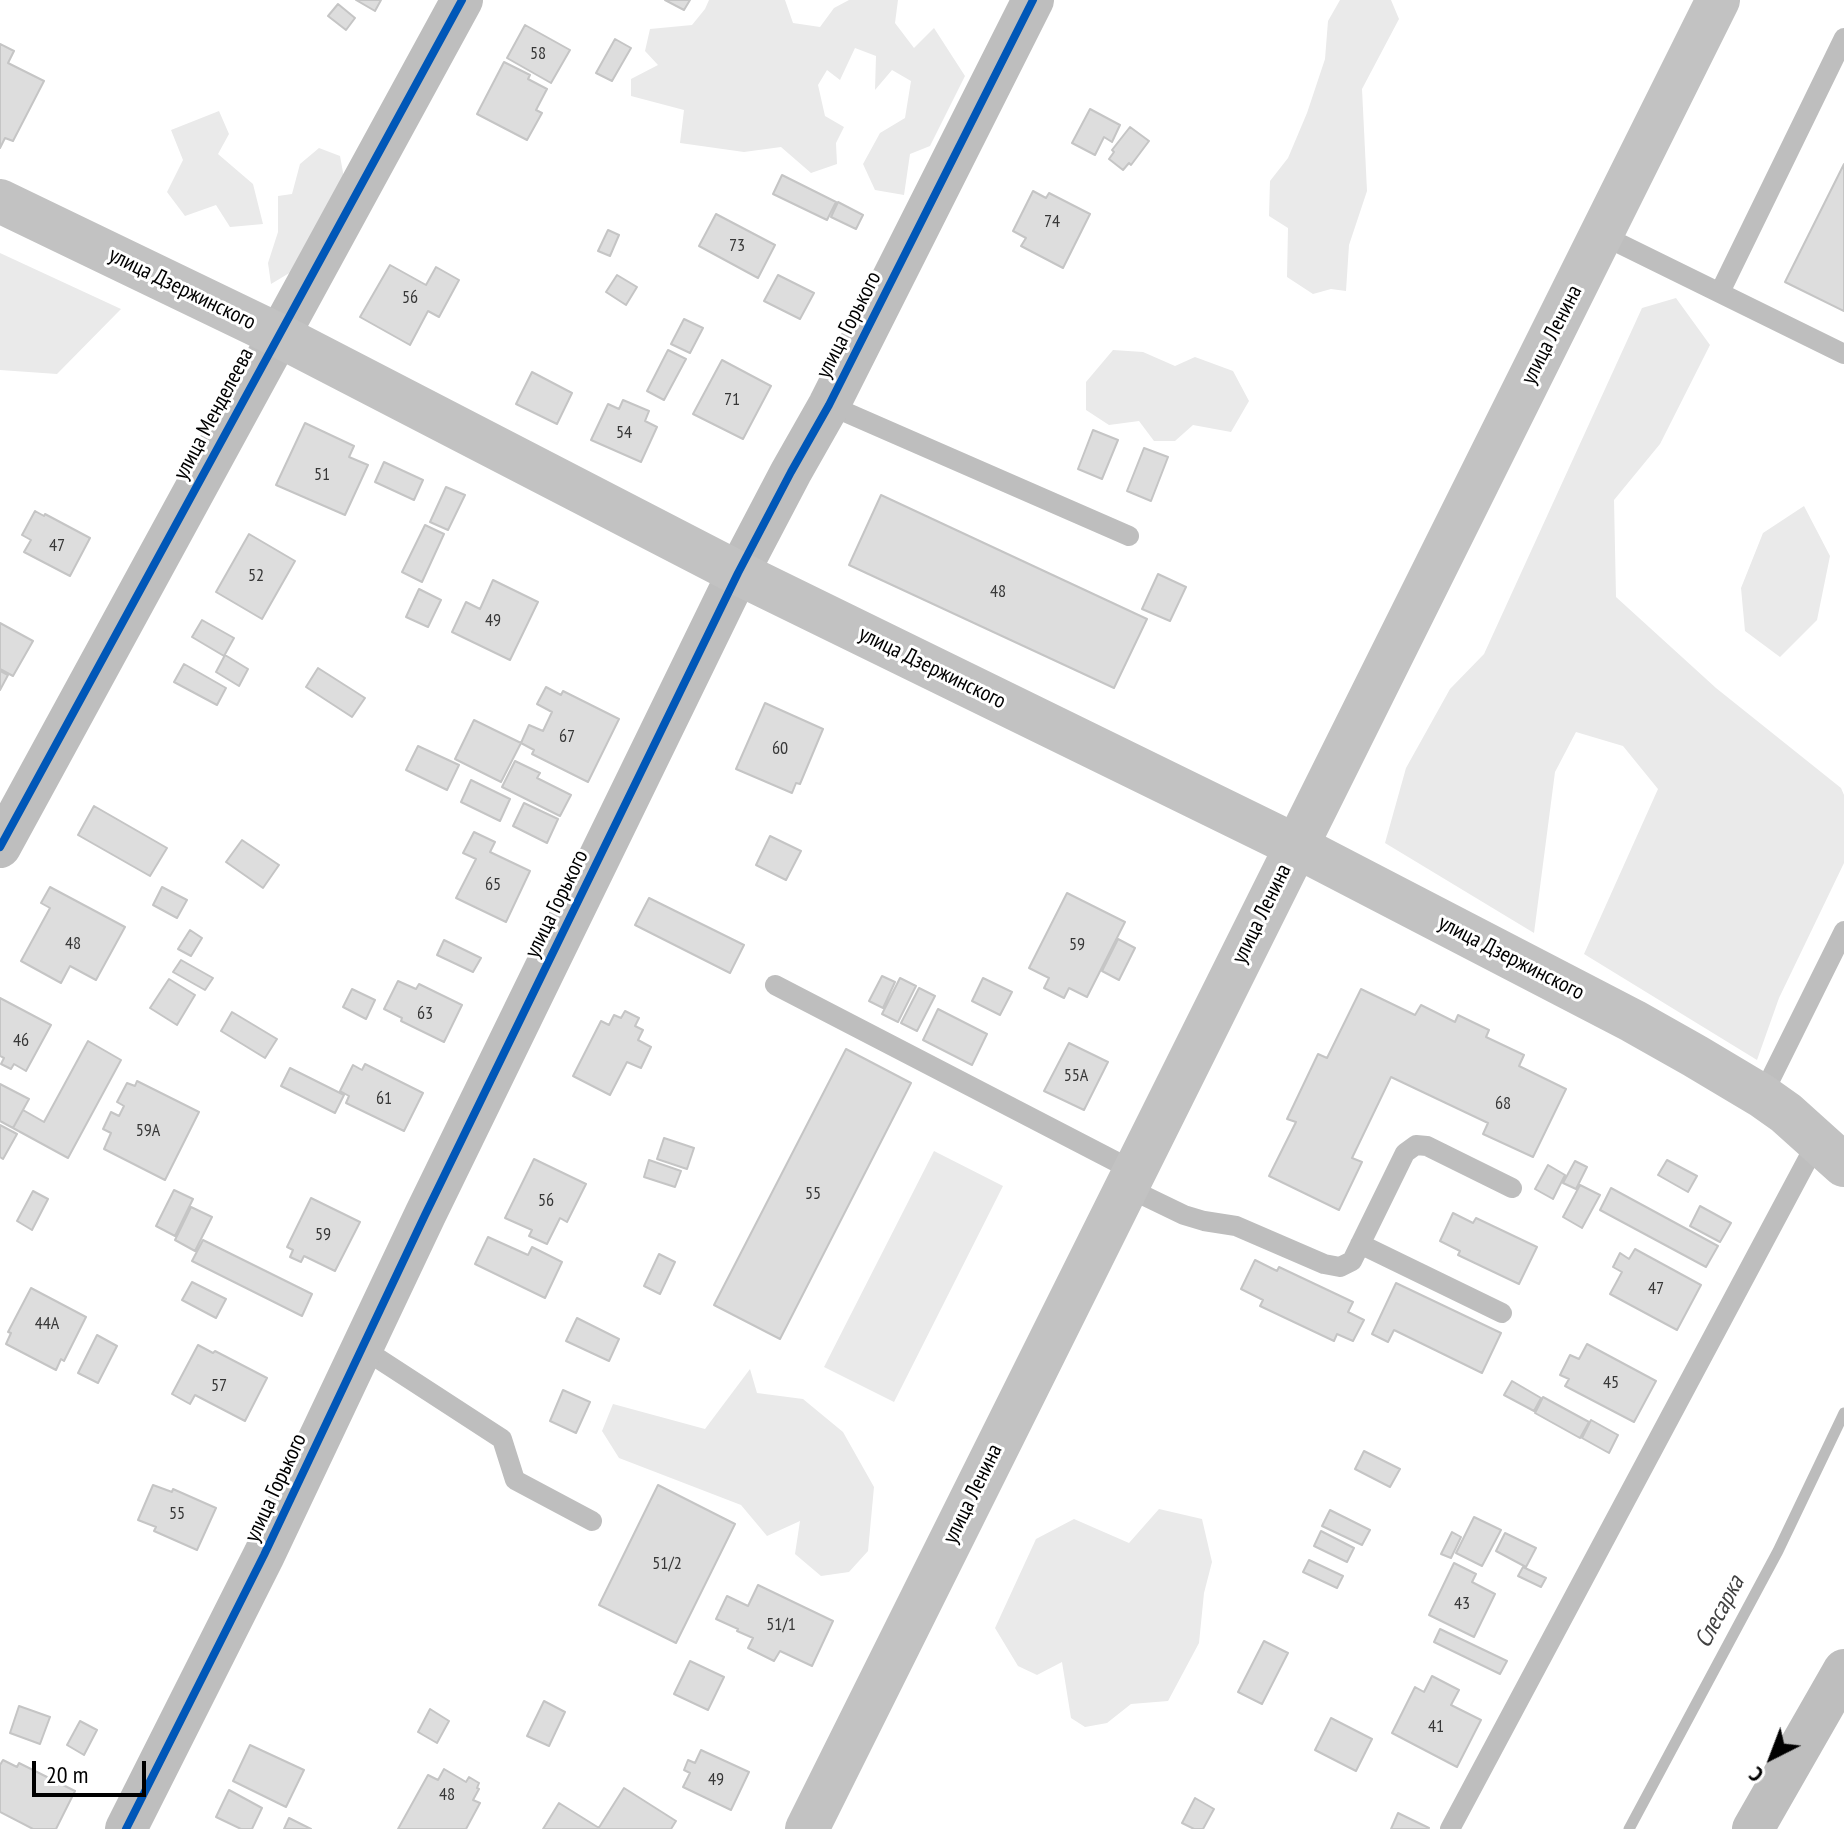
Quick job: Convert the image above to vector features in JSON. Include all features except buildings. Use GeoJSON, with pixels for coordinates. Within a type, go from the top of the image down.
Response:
{"type":"FeatureCollection","features":[{"type":"Feature","properties":{"kind":"main road","name":"улица Ленина"},"geometry":{"type":"LineString","coordinates":[[807,1829],[1718,0]]}},
{"type":"Feature","properties":{"kind":"main road","name":"улица Дзержинского"},"geometry":{"type":"LineString","coordinates":[[0,201],[278,335],[738,573],[1296,846],[1633,1021],[1762,1096],[1831,1153]]}},
{"type":"Feature","properties":{"kind":"street","name":"улица Менделеева"},"geometry":{"type":"LineString","coordinates":[[0,847],[462,0]]}},
{"type":"Feature","properties":{"kind":"street","name":"улица Горького"},"geometry":{"type":"LineString","coordinates":[[126,1829],[264,1555],[738,573],[829,405],[1033,0]]}},
{"type":"Feature","properties":{"kind":"street"},"geometry":{"type":"LineString","coordinates":[[1753,1829],[1844,1670]]}},
{"type":"Feature","properties":{"kind":"lane"},"geometry":{"type":"LineString","coordinates":[[1720,292],[1844,38]]}},
{"type":"Feature","properties":{"kind":"lane"},"geometry":{"type":"LineString","coordinates":[[1602,235],[1844,354]]}},
{"type":"Feature","properties":{"kind":"lane"},"geometry":{"type":"LineString","coordinates":[[829,405],[1129,536]]}},
{"type":"Feature","properties":{"kind":"lane"},"geometry":{"type":"LineString","coordinates":[[1762,1096],[1844,931]]}},
{"type":"Feature","properties":{"kind":"lane"},"geometry":{"type":"LineString","coordinates":[[775,985],[1130,1179],[1184,1215],[1236,1226],[1324,1264],[1340,1267],[1352,1261],[1405,1153],[1416,1145],[1427,1146],[1512,1188]]}},
{"type":"Feature","properties":{"kind":"lane"},"geometry":{"type":"LineString","coordinates":[[1450,1829],[1831,1153]]}},
{"type":"Feature","properties":{"kind":"lane"},"geometry":{"type":"LineString","coordinates":[[1360,1244],[1502,1313]]}},
{"type":"Feature","properties":{"kind":"lane"},"geometry":{"type":"LineString","coordinates":[[362,1348],[502,1439],[515,1480],[592,1521]]}},
{"type":"Feature","properties":{"kind":"shaded area"},"geometry":{"type":"Polygon","coordinates":[[[709,0],[785,0],[793,23],[820,27],[834,8],[849,0],[898,0],[895,23],[914,48],[934,28],[965,76],[930,146],[910,154],[904,195],[875,190],[863,164],[880,133],[905,118],[911,81],[892,70],[875,90],[876,56],[855,48],[840,80],[827,70],[818,85],[825,116],[844,127],[836,143],[837,164],[811,173],[781,147],[744,152],[680,143],[684,110],[631,96],[631,79],[658,65],[645,51],[650,29],[692,25],[709,0]]]}},
{"type":"Feature","properties":{"kind":"shaded area"},"geometry":{"type":"Polygon","coordinates":[[[1340,0],[1391,0],[1399,19],[1362,89],[1367,191],[1349,245],[1346,291],[1331,289],[1313,294],[1287,277],[1288,228],[1269,216],[1270,181],[1288,158],[1307,113],[1325,59],[1328,21],[1340,0]]]}},
{"type":"Feature","properties":{"kind":"shaded area"},"geometry":{"type":"Polygon","coordinates":[[[219,111],[229,134],[218,154],[253,184],[263,224],[230,227],[216,205],[185,216],[167,192],[183,160],[171,130],[219,111]]]}},
{"type":"Feature","properties":{"kind":"shaded area"},"geometry":{"type":"Polygon","coordinates":[[[319,148],[340,156],[344,178],[291,272],[271,284],[268,263],[278,232],[278,196],[292,194],[300,164],[319,148]]]}},
{"type":"Feature","properties":{"kind":"shaded area"},"geometry":{"type":"Polygon","coordinates":[[[0,253],[121,309],[57,374],[0,370],[0,253]]]}},
{"type":"Feature","properties":{"kind":"shaded area"},"geometry":{"type":"Polygon","coordinates":[[[1676,298],[1710,345],[1660,444],[1614,500],[1616,597],[1716,688],[1841,788],[1844,795],[1844,863],[1779,998],[1757,1060],[1584,954],[1658,789],[1623,746],[1576,732],[1555,772],[1534,933],[1385,843],[1406,768],[1450,689],[1484,654],[1642,308],[1676,298]]]}},
{"type":"Feature","properties":{"kind":"shaded area"},"geometry":{"type":"Polygon","coordinates":[[[1113,350],[1143,352],[1175,366],[1195,357],[1233,371],[1249,401],[1231,432],[1193,425],[1175,441],[1154,441],[1139,421],[1109,425],[1086,410],[1086,382],[1113,350]]]}},
{"type":"Feature","properties":{"kind":"shaded area"},"geometry":{"type":"Polygon","coordinates":[[[1804,506],[1830,556],[1817,620],[1780,657],[1745,631],[1741,588],[1763,533],[1804,506]]]}},
{"type":"Feature","properties":{"kind":"shaded area"},"geometry":{"type":"Polygon","coordinates":[[[934,1151],[1003,1186],[894,1402],[824,1367],[934,1151]]]}},
{"type":"Feature","properties":{"kind":"shaded area"},"geometry":{"type":"Polygon","coordinates":[[[750,1369],[757,1393],[803,1399],[843,1432],[874,1487],[868,1551],[849,1572],[821,1576],[795,1554],[800,1521],[767,1536],[741,1505],[619,1458],[602,1431],[613,1404],[705,1429],[750,1369]]]}},
{"type":"Feature","properties":{"kind":"shaded area"},"geometry":{"type":"Polygon","coordinates":[[[1159,1509],[1202,1519],[1212,1562],[1204,1593],[1199,1643],[1168,1701],[1131,1704],[1107,1723],[1085,1727],[1071,1718],[1062,1662],[1037,1675],[1018,1666],[995,1628],[1036,1539],[1074,1519],[1129,1543],[1159,1509]]]}},
{"type":"Feature","properties":{"kind":"waterway","name":"Слесарка"},"geometry":{"type":"LineString","coordinates":[[1629,1829],[1778,1551],[1844,1413]]}},
{"type":"Feature","properties":{"kind":"cycle path"},"geometry":{"type":"LineString","coordinates":[[0,847],[462,0]]}},
{"type":"Feature","properties":{"kind":"cycle path"},"geometry":{"type":"LineString","coordinates":[[126,1829],[264,1555],[425,1215],[738,573],[829,405],[1033,0]]}}]}
